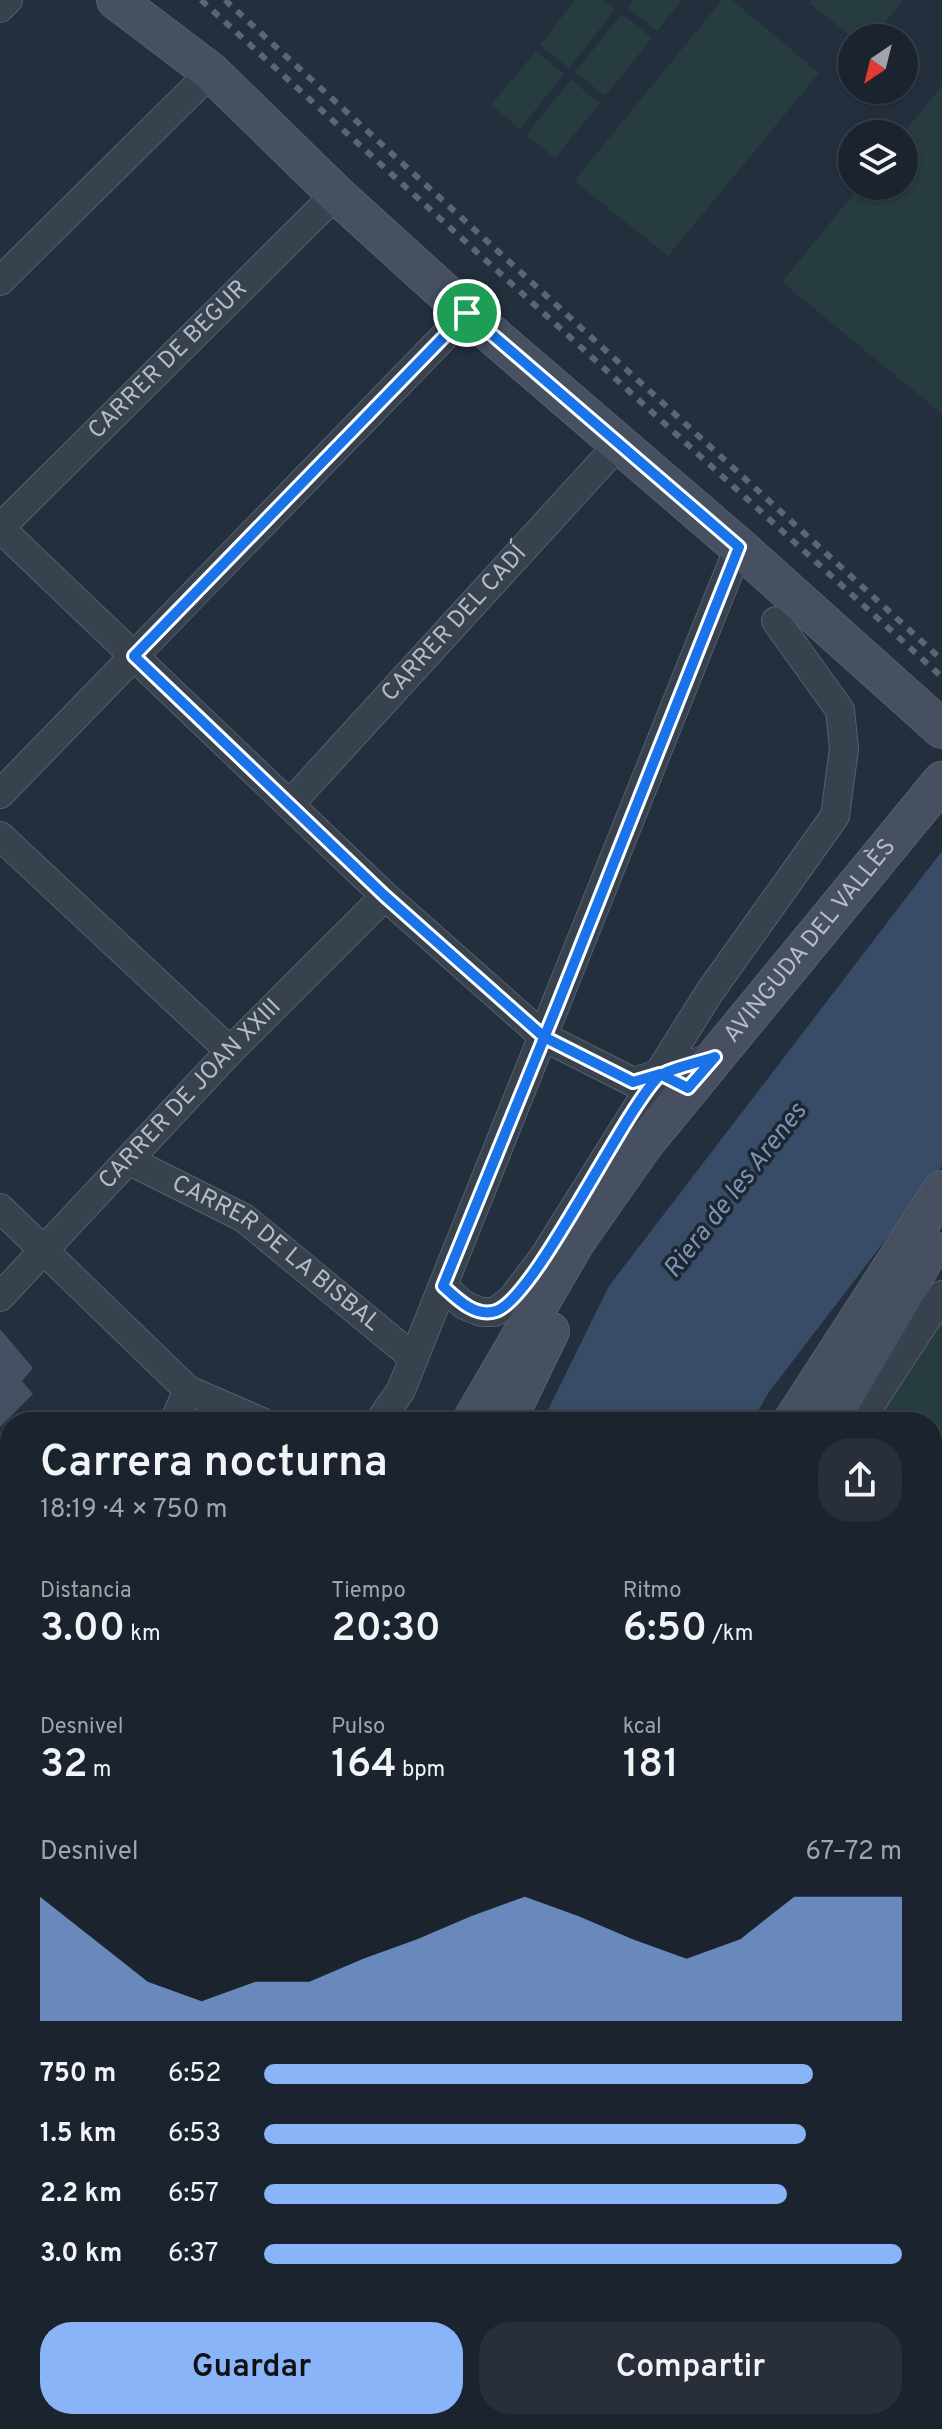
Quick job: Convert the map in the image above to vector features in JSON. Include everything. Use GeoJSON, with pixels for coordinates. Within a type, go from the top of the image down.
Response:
{"type":"FeatureCollection","features":[{"type":"Feature","properties":{"kind":"main road"},"geometry":{"type":"LineString","coordinates":[[116,0],[211,72],[336,194],[467,313],[739,547],[929,718]]}},
{"type":"Feature","properties":{"kind":"main road","name":"AVINGUDA DEL VALLÈS"},"geometry":{"type":"LineString","coordinates":[[477,1412],[674,1081],[715,1057],[942,781]]}},
{"type":"Feature","properties":{"kind":"main road","name":"AVINGUDA DEL VALLÈS"},"geometry":{"type":"LineString","coordinates":[[511,1412],[563,1307],[660,1166],[942,814]]}},
{"type":"Feature","properties":{"kind":"main road"},"geometry":{"type":"LineString","coordinates":[[798,1412],[942,1190]]}},
{"type":"Feature","properties":{"kind":"main road"},"geometry":{"type":"LineString","coordinates":[[835,1412],[942,1229]]}},
{"type":"Feature","properties":{"kind":"street"},"geometry":{"type":"LineString","coordinates":[[0,8],[8,0]]}},
{"type":"Feature","properties":{"kind":"street"},"geometry":{"type":"LineString","coordinates":[[0,281],[211,72]]}},
{"type":"Feature","properties":{"kind":"street","name":"CARRER DE BEGUR"},"geometry":{"type":"LineString","coordinates":[[0,528],[336,194]]}},
{"type":"Feature","properties":{"kind":"street"},"geometry":{"type":"LineString","coordinates":[[0,794],[467,313]]}},
{"type":"Feature","properties":{"kind":"street","name":"CARRER DEL CADÍ"},"geometry":{"type":"LineString","coordinates":[[290,804],[619,444]]}},
{"type":"Feature","properties":{"kind":"street"},"geometry":{"type":"LineString","coordinates":[[0,528],[385,896],[544,1037],[633,1082],[674,1081]]}},
{"type":"Feature","properties":{"kind":"street"},"geometry":{"type":"LineString","coordinates":[[386,1412],[401,1390],[739,547]]}},
{"type":"Feature","properties":{"kind":"street","name":"AVINGUDA DEL VALLÈS"},"geometry":{"type":"LineString","coordinates":[[443,1286],[464,1305],[481,1312],[495,1312],[511,1300],[674,1081],[709,993],[835,816],[842,788],[844,748],[840,710],[776,621]]}},
{"type":"Feature","properties":{"kind":"street"},"geometry":{"type":"LineString","coordinates":[[0,836],[230,1051]]}},
{"type":"Feature","properties":{"kind":"street","name":"CARRER DE JOAN XXIII"},"geometry":{"type":"LineString","coordinates":[[0,1297],[230,1051],[385,896]]}},
{"type":"Feature","properties":{"kind":"street","name":"CARRER DE LA BISBAL"},"geometry":{"type":"LineString","coordinates":[[128,1160],[244,1218],[414,1358]]}},
{"type":"Feature","properties":{"kind":"street"},"geometry":{"type":"LineString","coordinates":[[0,1208],[188,1390],[239,1412]]}},
{"type":"Feature","properties":{"kind":"street"},"geometry":{"type":"LineString","coordinates":[[866,1412],[942,1295]]}},
{"type":"Feature","properties":{"kind":"street"},"geometry":{"type":"LineString","coordinates":[[846,1412],[863,1363]]}},
{"type":"Feature","properties":{"kind":"street"},"geometry":{"type":"LineString","coordinates":[[178,1412],[188,1390]]}},
{"type":"Feature","properties":{"kind":"street"},"geometry":{"type":"LineString","coordinates":[[400,1412],[401,1390]]}},
{"type":"Feature","properties":{"kind":"green space"},"geometry":{"type":"Polygon","coordinates":[[[575,0],[603,0],[615,10],[569,68],[540,45],[575,0]]]}},
{"type":"Feature","properties":{"kind":"green space"},"geometry":{"type":"Polygon","coordinates":[[[634,0],[682,0],[657,31],[628,8],[634,0]]]}},
{"type":"Feature","properties":{"kind":"green space"},"geometry":{"type":"Polygon","coordinates":[[[722,0],[732,0],[819,73],[668,256],[574,181],[722,0]]]}},
{"type":"Feature","properties":{"kind":"green space"},"geometry":{"type":"Polygon","coordinates":[[[811,0],[903,0],[883,24],[838,26],[809,3],[811,0]]]}},
{"type":"Feature","properties":{"kind":"green space"},"geometry":{"type":"Polygon","coordinates":[[[622,14],[652,38],[605,96],[575,72],[622,14]]]}},
{"type":"Feature","properties":{"kind":"green space"},"geometry":{"type":"Polygon","coordinates":[[[536,51],[564,74],[520,129],[491,105],[536,51]]]}},
{"type":"Feature","properties":{"kind":"green space"},"geometry":{"type":"Polygon","coordinates":[[[571,80],[600,103],[555,158],[526,135],[571,80]]]}},
{"type":"Feature","properties":{"kind":"green space"},"geometry":{"type":"Polygon","coordinates":[[[942,86],[942,414],[782,282],[849,200],[918,200],[918,120],[914,120],[942,86]]]}},
{"type":"Feature","properties":{"kind":"green space"},"geometry":{"type":"Polygon","coordinates":[[[942,1317],[942,1412],[882,1412],[942,1317]]]}},
{"type":"Feature","properties":{"kind":"water","name":"Riera de les Arenes"},"geometry":{"type":"Polygon","coordinates":[[[942,851],[942,1166],[769,1392],[758,1412],[547,1412],[609,1286],[942,851]]]}},
{"type":"Feature","properties":{"kind":"building"},"geometry":{"type":"Polygon","coordinates":[[[0,1329],[33,1368],[22,1381],[33,1394],[15,1412],[0,1412],[0,1329]]]}},
{"type":"Feature","properties":{"kind":"railway"},"geometry":{"type":"LineString","coordinates":[[201,0],[942,677]]}},
{"type":"Feature","properties":{"kind":"railway"},"geometry":{"type":"LineString","coordinates":[[225,0],[942,660]]}},
{"type":"Feature","properties":{"kind":"route"},"geometry":{"type":"LineString","coordinates":[[467,313],[134,656],[385,896],[544,1037],[633,1082],[660,1074],[688,1088],[715,1057],[660,1074],[543,1258],[511,1300],[495,1312],[481,1312],[464,1305],[443,1286],[510,1120],[544,1037],[557,1006],[739,547],[467,313]]}}]}
